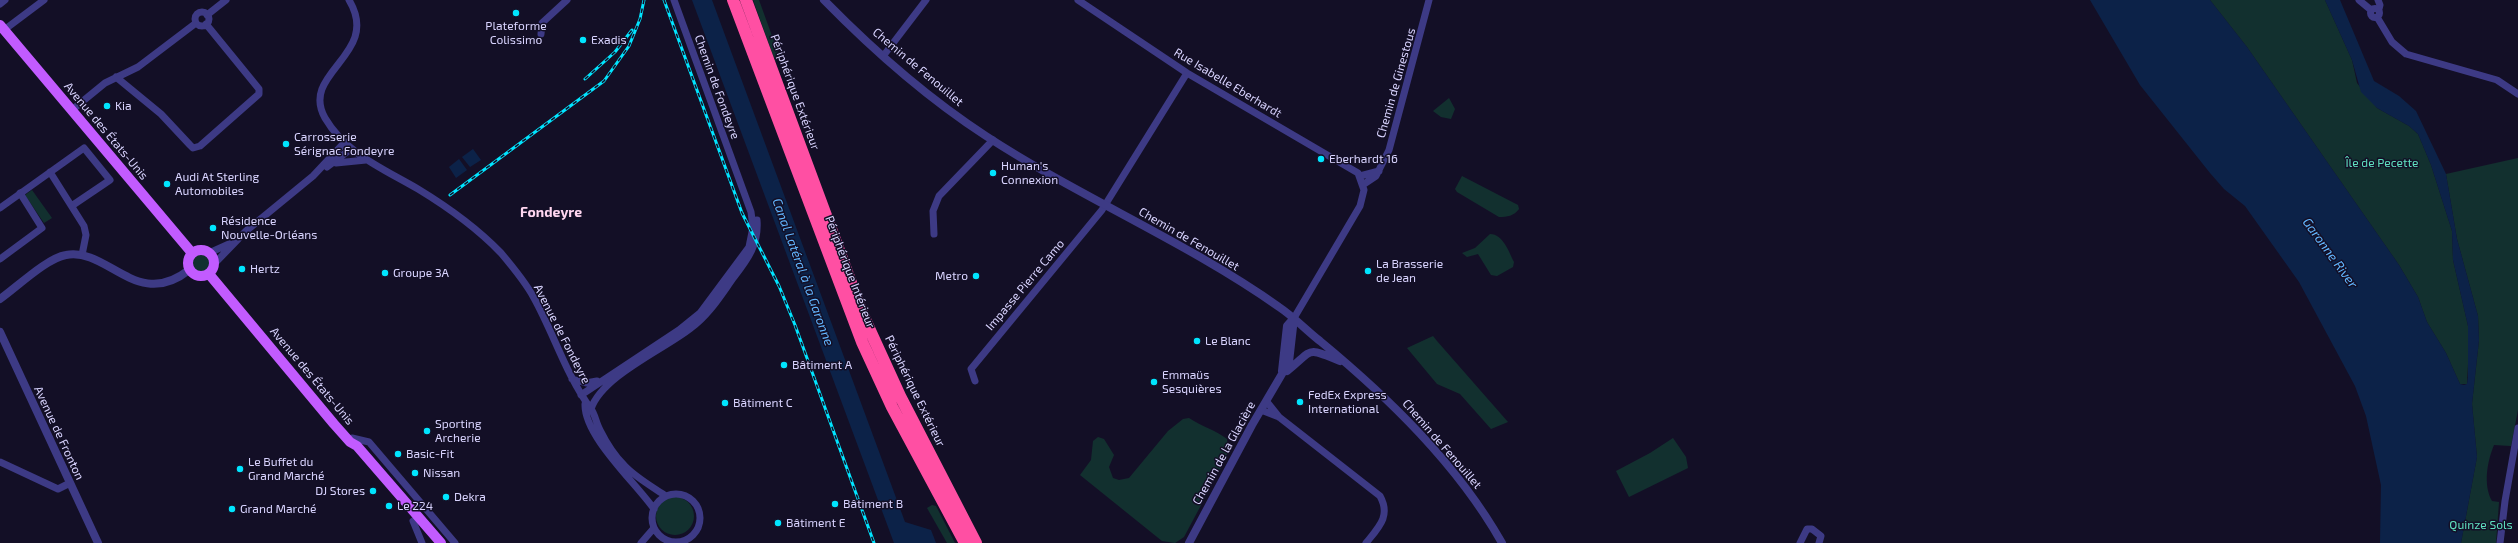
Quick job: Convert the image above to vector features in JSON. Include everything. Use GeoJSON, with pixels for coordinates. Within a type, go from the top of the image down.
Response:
{"type":"FeatureCollection","features":[{"type":"Feature","properties":{"kind":"highway","name":"Périphérique Intérieur"},"geometry":{"type":"LineString","coordinates":[[733,0],[865,348],[896,414],[965,543]]}},
{"type":"Feature","properties":{"kind":"highway","name":"Périphérique Extérieur"},"geometry":{"type":"LineString","coordinates":[[746,0],[872,335],[903,402],[976,543]]}},
{"type":"Feature","properties":{"kind":"main road","name":"Avenue des États-Unis"},"geometry":{"type":"LineString","coordinates":[[2,28],[192,253]]}},
{"type":"Feature","properties":{"kind":"main road"},"geometry":{"type":"LineString","coordinates":[[199,250],[209,253],[214,264],[209,274],[196,276],[189,270],[187,262],[192,253],[199,250]]}},
{"type":"Feature","properties":{"kind":"main road","name":"Avenue des États-Unis"},"geometry":{"type":"LineString","coordinates":[[209,274],[349,441],[353,449],[414,517],[441,543]]}},
{"type":"Feature","properties":{"kind":"main road","name":"Avenue des États-Unis"},"geometry":{"type":"LineString","coordinates":[[414,517],[432,543]]}},
{"type":"Feature","properties":{"kind":"street"},"geometry":{"type":"LineString","coordinates":[[0,4],[5,0]]}},
{"type":"Feature","properties":{"kind":"street"},"geometry":{"type":"LineString","coordinates":[[2,28],[44,0]]}},
{"type":"Feature","properties":{"kind":"street"},"geometry":{"type":"LineString","coordinates":[[207,15],[226,0]]}},
{"type":"Feature","properties":{"kind":"street","name":"Avenue de Fondeyre"},"geometry":{"type":"LineString","coordinates":[[349,0],[356,20],[353,43],[346,56],[325,81],[321,96],[324,117],[351,149],[366,160],[419,189],[465,222],[500,253],[533,297],[572,379],[618,459],[634,474],[666,496]]}},
{"type":"Feature","properties":{"kind":"street"},"geometry":{"type":"LineString","coordinates":[[541,34],[542,23],[567,0]]}},
{"type":"Feature","properties":{"kind":"street","name":"Chemin de Fondeyre"},"geometry":{"type":"LineString","coordinates":[[581,395],[599,381],[689,322],[700,313],[749,247],[753,227],[751,212],[674,0]]}},
{"type":"Feature","properties":{"kind":"street","name":"Chemin de Fenouillet"},"geometry":{"type":"LineString","coordinates":[[824,0],[884,55],[957,116],[993,140],[1105,206],[1233,278],[1294,318],[1348,364],[1391,404],[1454,474],[1491,522],[1502,543]]}},
{"type":"Feature","properties":{"kind":"street"},"geometry":{"type":"LineString","coordinates":[[884,55],[926,0]]}},
{"type":"Feature","properties":{"kind":"street","name":"Rue Isabelle Eberhardt"},"geometry":{"type":"LineString","coordinates":[[1078,0],[1187,73],[1354,169],[1364,184]]}},
{"type":"Feature","properties":{"kind":"street","name":"Chemin de Ginestous"},"geometry":{"type":"LineString","coordinates":[[1364,184],[1372,180],[1380,170],[1389,150],[1429,0]]}},
{"type":"Feature","properties":{"kind":"street"},"geometry":{"type":"LineString","coordinates":[[2359,0],[2380,13],[2377,17],[2392,42],[2406,54],[2497,80],[2518,94]]}},
{"type":"Feature","properties":{"kind":"street"},"geometry":{"type":"LineString","coordinates":[[2375,10],[2380,4],[2378,0]]}},
{"type":"Feature","properties":{"kind":"street"},"geometry":{"type":"LineString","coordinates":[[196,23],[195,18],[198,13],[207,15]]}},
{"type":"Feature","properties":{"kind":"street"},"geometry":{"type":"LineString","coordinates":[[206,24],[209,19],[207,15]]}},
{"type":"Feature","properties":{"kind":"street"},"geometry":{"type":"LineString","coordinates":[[196,23],[200,25],[206,24]]}},
{"type":"Feature","properties":{"kind":"street"},"geometry":{"type":"LineString","coordinates":[[72,110],[105,83],[138,67],[196,23]]}},
{"type":"Feature","properties":{"kind":"street"},"geometry":{"type":"LineString","coordinates":[[116,77],[161,114],[190,146],[193,148],[200,146],[259,94],[258,89],[206,24]]}},
{"type":"Feature","properties":{"kind":"street"},"geometry":{"type":"LineString","coordinates":[[1105,206],[1187,73]]}},
{"type":"Feature","properties":{"kind":"street"},"geometry":{"type":"LineString","coordinates":[[934,234],[933,211],[939,196],[993,140]]}},
{"type":"Feature","properties":{"kind":"street"},"geometry":{"type":"LineString","coordinates":[[313,176],[345,142]]}},
{"type":"Feature","properties":{"kind":"street"},"geometry":{"type":"LineString","coordinates":[[0,208],[84,148],[110,180],[73,206]]}},
{"type":"Feature","properties":{"kind":"street"},"geometry":{"type":"LineString","coordinates":[[209,253],[222,249],[239,237],[313,176],[351,149]]}},
{"type":"Feature","properties":{"kind":"street"},"geometry":{"type":"LineString","coordinates":[[331,164],[342,161],[366,160]]}},
{"type":"Feature","properties":{"kind":"street"},"geometry":{"type":"LineString","coordinates":[[1360,176],[1380,170]]}},
{"type":"Feature","properties":{"kind":"street"},"geometry":{"type":"LineString","coordinates":[[50,172],[81,217],[86,236],[82,255]]}},
{"type":"Feature","properties":{"kind":"street","name":"Chemin de Fondeyre"},"geometry":{"type":"LineString","coordinates":[[588,406],[601,389],[701,319],[749,258],[756,242],[757,222],[748,191],[741,181]]}},
{"type":"Feature","properties":{"kind":"street"},"geometry":{"type":"LineString","coordinates":[[1294,318],[1360,206],[1363,199],[1364,184]]}},
{"type":"Feature","properties":{"kind":"street"},"geometry":{"type":"LineString","coordinates":[[0,259],[38,233],[42,226],[20,193]]}},
{"type":"Feature","properties":{"kind":"street","name":"Impasse Pierre Camo"},"geometry":{"type":"LineString","coordinates":[[976,381],[971,369],[1105,206]]}},
{"type":"Feature","properties":{"kind":"street"},"geometry":{"type":"LineString","coordinates":[[214,264],[239,237]]}},
{"type":"Feature","properties":{"kind":"street"},"geometry":{"type":"LineString","coordinates":[[0,299],[54,260],[66,255],[82,255],[142,283],[170,280],[189,270]]}},
{"type":"Feature","properties":{"kind":"street","name":"Chemin de la Glacière"},"geometry":{"type":"LineString","coordinates":[[1189,543],[1261,410],[1289,362],[1294,318]]}},
{"type":"Feature","properties":{"kind":"street","name":"Avenue de Fronton"},"geometry":{"type":"LineString","coordinates":[[0,332],[98,543]]}},
{"type":"Feature","properties":{"kind":"street"},"geometry":{"type":"LineString","coordinates":[[1282,376],[1300,358],[1311,352],[1321,353],[1348,364]]}},
{"type":"Feature","properties":{"kind":"street"},"geometry":{"type":"LineString","coordinates":[[572,379],[586,383],[599,381]]}},
{"type":"Feature","properties":{"kind":"street"},"geometry":{"type":"LineString","coordinates":[[1266,402],[1279,417],[1380,496],[1384,504],[1384,518],[1366,543]]}},
{"type":"Feature","properties":{"kind":"street","name":"Avenue de Fondeyre"},"geometry":{"type":"LineString","coordinates":[[588,406],[585,411],[598,438],[654,509]]}},
{"type":"Feature","properties":{"kind":"street"},"geometry":{"type":"LineString","coordinates":[[1261,410],[1279,417]]}},
{"type":"Feature","properties":{"kind":"street"},"geometry":{"type":"LineString","coordinates":[[2500,543],[2513,450],[2518,428]]}},
{"type":"Feature","properties":{"kind":"street","name":"Avenue des États-Unis"},"geometry":{"type":"LineString","coordinates":[[349,441],[352,438],[369,442],[455,543]]}},
{"type":"Feature","properties":{"kind":"street"},"geometry":{"type":"LineString","coordinates":[[2513,450],[2518,458]]}},
{"type":"Feature","properties":{"kind":"street"},"geometry":{"type":"LineString","coordinates":[[0,462],[58,489],[70,483]]}},
{"type":"Feature","properties":{"kind":"street"},"geometry":{"type":"LineString","coordinates":[[2511,465],[2518,462]]}},
{"type":"Feature","properties":{"kind":"street"},"geometry":{"type":"LineString","coordinates":[[679,494],[691,500],[698,509],[699,522],[693,534],[682,541],[675,542],[663,538],[654,528],[652,519],[654,509],[666,496],[679,494]]}},
{"type":"Feature","properties":{"kind":"street","name":"Avenue des États-Unis"},"geometry":{"type":"LineString","coordinates":[[414,517],[422,543]]}},
{"type":"Feature","properties":{"kind":"street","name":"Avenue des États-Unis"},"geometry":{"type":"LineString","coordinates":[[414,517],[447,543]]}},
{"type":"Feature","properties":{"kind":"street"},"geometry":{"type":"LineString","coordinates":[[641,543],[654,528]]}},
{"type":"Feature","properties":{"kind":"street"},"geometry":{"type":"LineString","coordinates":[[1800,543],[1807,529],[1819,533],[1821,536],[1819,543]]}},
{"type":"Feature","properties":{"kind":"street"},"geometry":{"type":"LineString","coordinates":[[656,543],[663,538]]}},
{"type":"Feature","properties":{"kind":"green space"},"geometry":{"type":"Polygon","coordinates":[[[753,0],[759,0],[780,58],[775,61],[753,0]]]}},
{"type":"Feature","properties":{"kind":"green space","name":"Île de Pecette"},"geometry":{"type":"Polygon","coordinates":[[[2210,0],[2325,0],[2352,60],[2357,83],[2377,108],[2409,126],[2418,134],[2431,165],[2452,231],[2453,260],[2468,326],[2469,344],[2467,384],[2460,384],[2446,353],[2427,322],[2418,297],[2399,265],[2247,47],[2210,0]]]}},
{"type":"Feature","properties":{"kind":"green space"},"geometry":{"type":"Polygon","coordinates":[[[1449,98],[1455,109],[1451,119],[1441,117],[1433,111],[1449,98]]]}},
{"type":"Feature","properties":{"kind":"green space","name":"Quinze Sols"},"geometry":{"type":"Polygon","coordinates":[[[2518,158],[2518,410],[2511,446],[2494,445],[2489,459],[2487,481],[2489,495],[2492,501],[2499,502],[2496,543],[2461,543],[2477,457],[2472,404],[2479,340],[2478,316],[2457,239],[2446,174],[2518,158]]]}},
{"type":"Feature","properties":{"kind":"green space"},"geometry":{"type":"Polygon","coordinates":[[[1462,176],[1518,205],[1519,209],[1510,216],[1499,217],[1457,192],[1455,189],[1462,176]]]}},
{"type":"Feature","properties":{"kind":"green space"},"geometry":{"type":"Polygon","coordinates":[[[32,190],[52,218],[44,223],[25,195],[32,190]]]}},
{"type":"Feature","properties":{"kind":"green space"},"geometry":{"type":"Polygon","coordinates":[[[1490,234],[1499,237],[1502,240],[1514,262],[1513,267],[1497,276],[1491,275],[1478,254],[1467,257],[1462,253],[1475,248],[1490,234]]]}},
{"type":"Feature","properties":{"kind":"green space"},"geometry":{"type":"Polygon","coordinates":[[[200,254],[206,257],[209,263],[206,269],[200,272],[194,269],[191,263],[194,257],[200,254]]]}},
{"type":"Feature","properties":{"kind":"green space"},"geometry":{"type":"Polygon","coordinates":[[[1433,336],[1508,422],[1491,429],[1460,394],[1437,384],[1407,348],[1433,336]]]}},
{"type":"Feature","properties":{"kind":"green space"},"geometry":{"type":"Polygon","coordinates":[[[1189,418],[1227,439],[1228,452],[1184,537],[1175,543],[1162,541],[1080,475],[1091,460],[1093,441],[1098,437],[1104,439],[1114,455],[1109,467],[1113,478],[1119,480],[1129,478],[1168,431],[1183,419],[1189,418]]]}},
{"type":"Feature","properties":{"kind":"green space"},"geometry":{"type":"Polygon","coordinates":[[[1673,438],[1686,457],[1688,468],[1629,497],[1616,471],[1650,453],[1673,438]]]}},
{"type":"Feature","properties":{"kind":"green space"},"geometry":{"type":"Polygon","coordinates":[[[675,497],[688,503],[694,516],[688,529],[675,535],[662,529],[656,516],[662,503],[675,497]]]}},
{"type":"Feature","properties":{"kind":"green space"},"geometry":{"type":"Polygon","coordinates":[[[932,505],[936,506],[955,543],[947,543],[927,508],[932,505]]]}},
{"type":"Feature","properties":{"kind":"water","name":"Canal Latéral à la Garonne"},"geometry":{"type":"Polygon","coordinates":[[[692,0],[712,0],[905,522],[931,530],[936,543],[894,543],[692,0]]]}},
{"type":"Feature","properties":{"kind":"water","name":"Garonne River"},"geometry":{"type":"Polygon","coordinates":[[[2090,0],[2210,0],[2247,47],[2399,265],[2418,297],[2427,322],[2446,353],[2460,384],[2464,385],[2467,384],[2468,377],[2468,326],[2453,260],[2452,231],[2431,165],[2418,134],[2409,126],[2377,108],[2361,92],[2352,60],[2325,0],[2340,0],[2374,81],[2399,96],[2416,111],[2446,174],[2457,239],[2478,316],[2479,340],[2472,404],[2477,457],[2461,543],[2380,543],[2381,485],[2366,416],[2355,386],[2299,282],[2245,206],[2224,189],[2210,173],[2140,85],[2090,0]]]}},
{"type":"Feature","properties":{"kind":"water"},"geometry":{"type":"Polygon","coordinates":[[[473,149],[481,160],[470,167],[462,157],[473,149]]]}},
{"type":"Feature","properties":{"kind":"water"},"geometry":{"type":"Polygon","coordinates":[[[459,159],[467,170],[456,178],[449,167],[459,159]]]}},
{"type":"Feature","properties":{"kind":"railway"},"geometry":{"type":"LineString","coordinates":[[450,195],[604,81],[629,46],[640,19],[644,0]]}},
{"type":"Feature","properties":{"kind":"railway"},"geometry":{"type":"LineString","coordinates":[[664,0],[742,213],[779,286],[795,325],[874,543]]}},
{"type":"Feature","properties":{"kind":"railway"},"geometry":{"type":"LineString","coordinates":[[585,79],[615,52],[632,30]]}},
{"type":"Feature","properties":{"kind":"place","name":"Plateforme Colissimo"},"geometry":{"type":"Point","coordinates":[516,13]}},
{"type":"Feature","properties":{"kind":"place","name":"Exadis"},"geometry":{"type":"Point","coordinates":[583,40]}},
{"type":"Feature","properties":{"kind":"place","name":"Kia"},"geometry":{"type":"Point","coordinates":[107,106]}},
{"type":"Feature","properties":{"kind":"place","name":"Carrosserie Sérignac Fondeyre"},"geometry":{"type":"Point","coordinates":[286,144]}},
{"type":"Feature","properties":{"kind":"place","name":"Eberhardt 16"},"geometry":{"type":"Point","coordinates":[1321,159]}},
{"type":"Feature","properties":{"kind":"place","name":"Human's Connexion"},"geometry":{"type":"Point","coordinates":[993,173]}},
{"type":"Feature","properties":{"kind":"place","name":"Audi At Sterling Automobiles"},"geometry":{"type":"Point","coordinates":[167,184]}},
{"type":"Feature","properties":{"kind":"place","name":"Résidence Nouvelle-Orléans"},"geometry":{"type":"Point","coordinates":[213,228]}},
{"type":"Feature","properties":{"kind":"place","name":"Hertz"},"geometry":{"type":"Point","coordinates":[242,269]}},
{"type":"Feature","properties":{"kind":"place","name":"La Brasserie de Jean"},"geometry":{"type":"Point","coordinates":[1368,271]}},
{"type":"Feature","properties":{"kind":"place","name":"Groupe 3A"},"geometry":{"type":"Point","coordinates":[385,273]}},
{"type":"Feature","properties":{"kind":"place","name":"Metro"},"geometry":{"type":"Point","coordinates":[976,276]}},
{"type":"Feature","properties":{"kind":"place","name":"Le Blanc"},"geometry":{"type":"Point","coordinates":[1197,341]}},
{"type":"Feature","properties":{"kind":"place","name":"Bâtiment A"},"geometry":{"type":"Point","coordinates":[784,365]}},
{"type":"Feature","properties":{"kind":"place","name":"Emmaüs Sesquières"},"geometry":{"type":"Point","coordinates":[1154,382]}},
{"type":"Feature","properties":{"kind":"place","name":"FedEx Express International"},"geometry":{"type":"Point","coordinates":[1300,402]}},
{"type":"Feature","properties":{"kind":"place","name":"Bâtiment C"},"geometry":{"type":"Point","coordinates":[725,403]}},
{"type":"Feature","properties":{"kind":"place","name":"Sporting Archerie"},"geometry":{"type":"Point","coordinates":[427,431]}},
{"type":"Feature","properties":{"kind":"place","name":"Basic-Fit"},"geometry":{"type":"Point","coordinates":[398,454]}},
{"type":"Feature","properties":{"kind":"place","name":"Le Buffet du Grand Marché"},"geometry":{"type":"Point","coordinates":[240,469]}},
{"type":"Feature","properties":{"kind":"place","name":"Nissan"},"geometry":{"type":"Point","coordinates":[415,473]}},
{"type":"Feature","properties":{"kind":"place","name":"DJ Stores"},"geometry":{"type":"Point","coordinates":[373,491]}},
{"type":"Feature","properties":{"kind":"place","name":"Dekra"},"geometry":{"type":"Point","coordinates":[446,497]}},
{"type":"Feature","properties":{"kind":"place","name":"Bâtiment B"},"geometry":{"type":"Point","coordinates":[835,504]}},
{"type":"Feature","properties":{"kind":"place","name":"Le 224"},"geometry":{"type":"Point","coordinates":[389,506]}},
{"type":"Feature","properties":{"kind":"place","name":"Grand Marché"},"geometry":{"type":"Point","coordinates":[232,509]}},
{"type":"Feature","properties":{"kind":"place","name":"Bâtiment E"},"geometry":{"type":"Point","coordinates":[778,523]}},
{"type":"Feature","properties":{"kind":"district","name":"Fondeyre"},"geometry":{"type":"Point","coordinates":[551,212]}}]}
